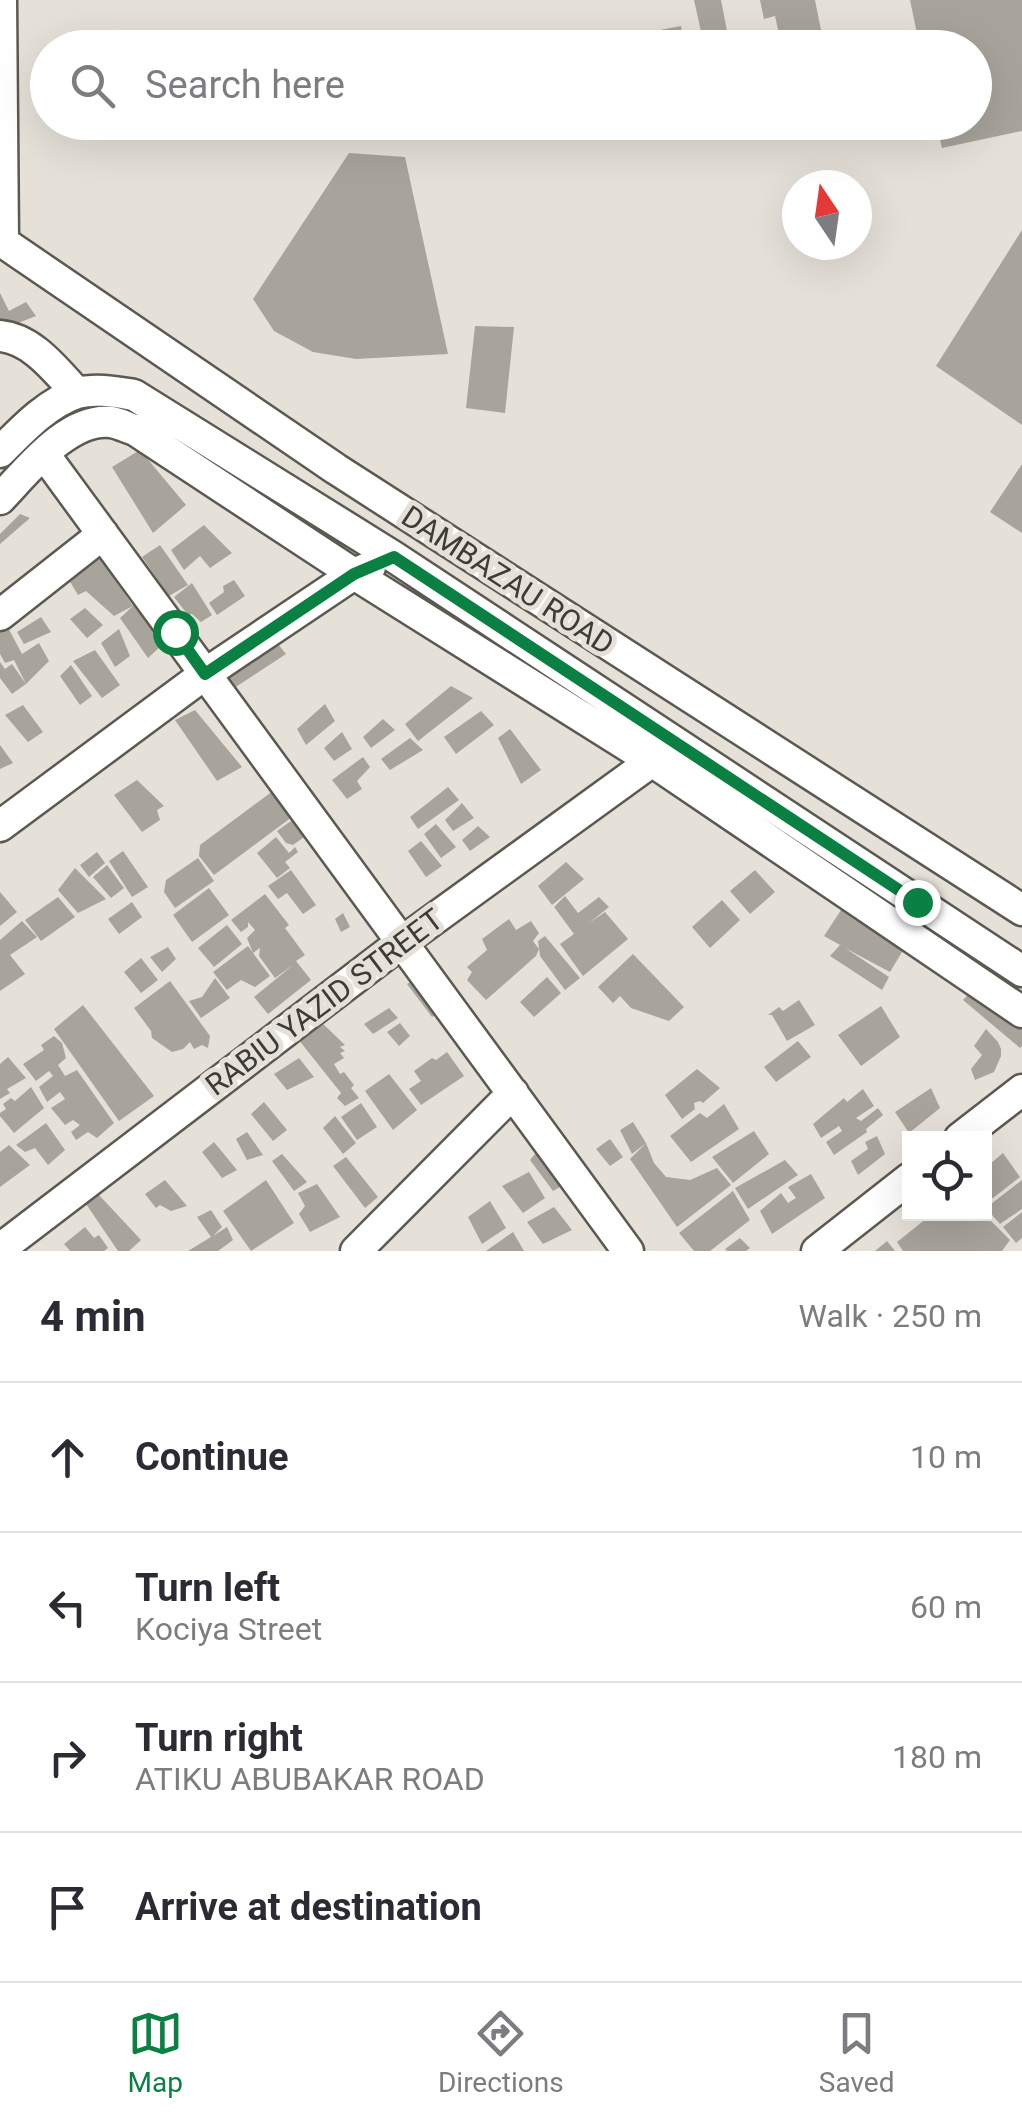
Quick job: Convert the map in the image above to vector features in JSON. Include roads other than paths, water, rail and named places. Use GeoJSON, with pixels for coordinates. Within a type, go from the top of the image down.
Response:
{"type":"FeatureCollection","features":[{"type":"Feature","properties":{"kind":"street"},"geometry":{"type":"LineString","coordinates":[[1,240],[2,0]]}},
{"type":"Feature","properties":{"kind":"street","name":"DAMBAZAU ROAD"},"geometry":{"type":"LineString","coordinates":[[1,240],[336,470],[1022,910]]}},
{"type":"Feature","properties":{"kind":"street"},"geometry":{"type":"LineString","coordinates":[[0,336],[22,342],[78,394]]}},
{"type":"Feature","properties":{"kind":"street"},"geometry":{"type":"LineString","coordinates":[[0,452],[48,409],[78,394],[105,390],[134,394],[394,557],[1022,971]]}},
{"type":"Feature","properties":{"kind":"street"},"geometry":{"type":"LineString","coordinates":[[0,499],[67,434],[91,424],[112,422],[135,430],[354,574],[652,761],[1022,1012]]}},
{"type":"Feature","properties":{"kind":"street"},"geometry":{"type":"LineString","coordinates":[[44,454],[628,1251]]}},
{"type":"Feature","properties":{"kind":"street"},"geometry":{"type":"LineString","coordinates":[[0,615],[103,534]]}},
{"type":"Feature","properties":{"kind":"street"},"geometry":{"type":"LineString","coordinates":[[0,826],[205,674],[354,574],[394,557],[452,544]]}},
{"type":"Feature","properties":{"kind":"street","name":"RABIU YAZID STREET"},"geometry":{"type":"LineString","coordinates":[[0,1249],[401,943],[652,761]]}},
{"type":"Feature","properties":{"kind":"street"},"geometry":{"type":"LineString","coordinates":[[917,902],[948,864]]}},
{"type":"Feature","properties":{"kind":"street"},"geometry":{"type":"LineString","coordinates":[[969,1131],[1022,1090]]}},
{"type":"Feature","properties":{"kind":"street"},"geometry":{"type":"LineString","coordinates":[[356,1251],[512,1093]]}},
{"type":"Feature","properties":{"kind":"street"},"geometry":{"type":"LineString","coordinates":[[817,1251],[902,1184]]}}]}
